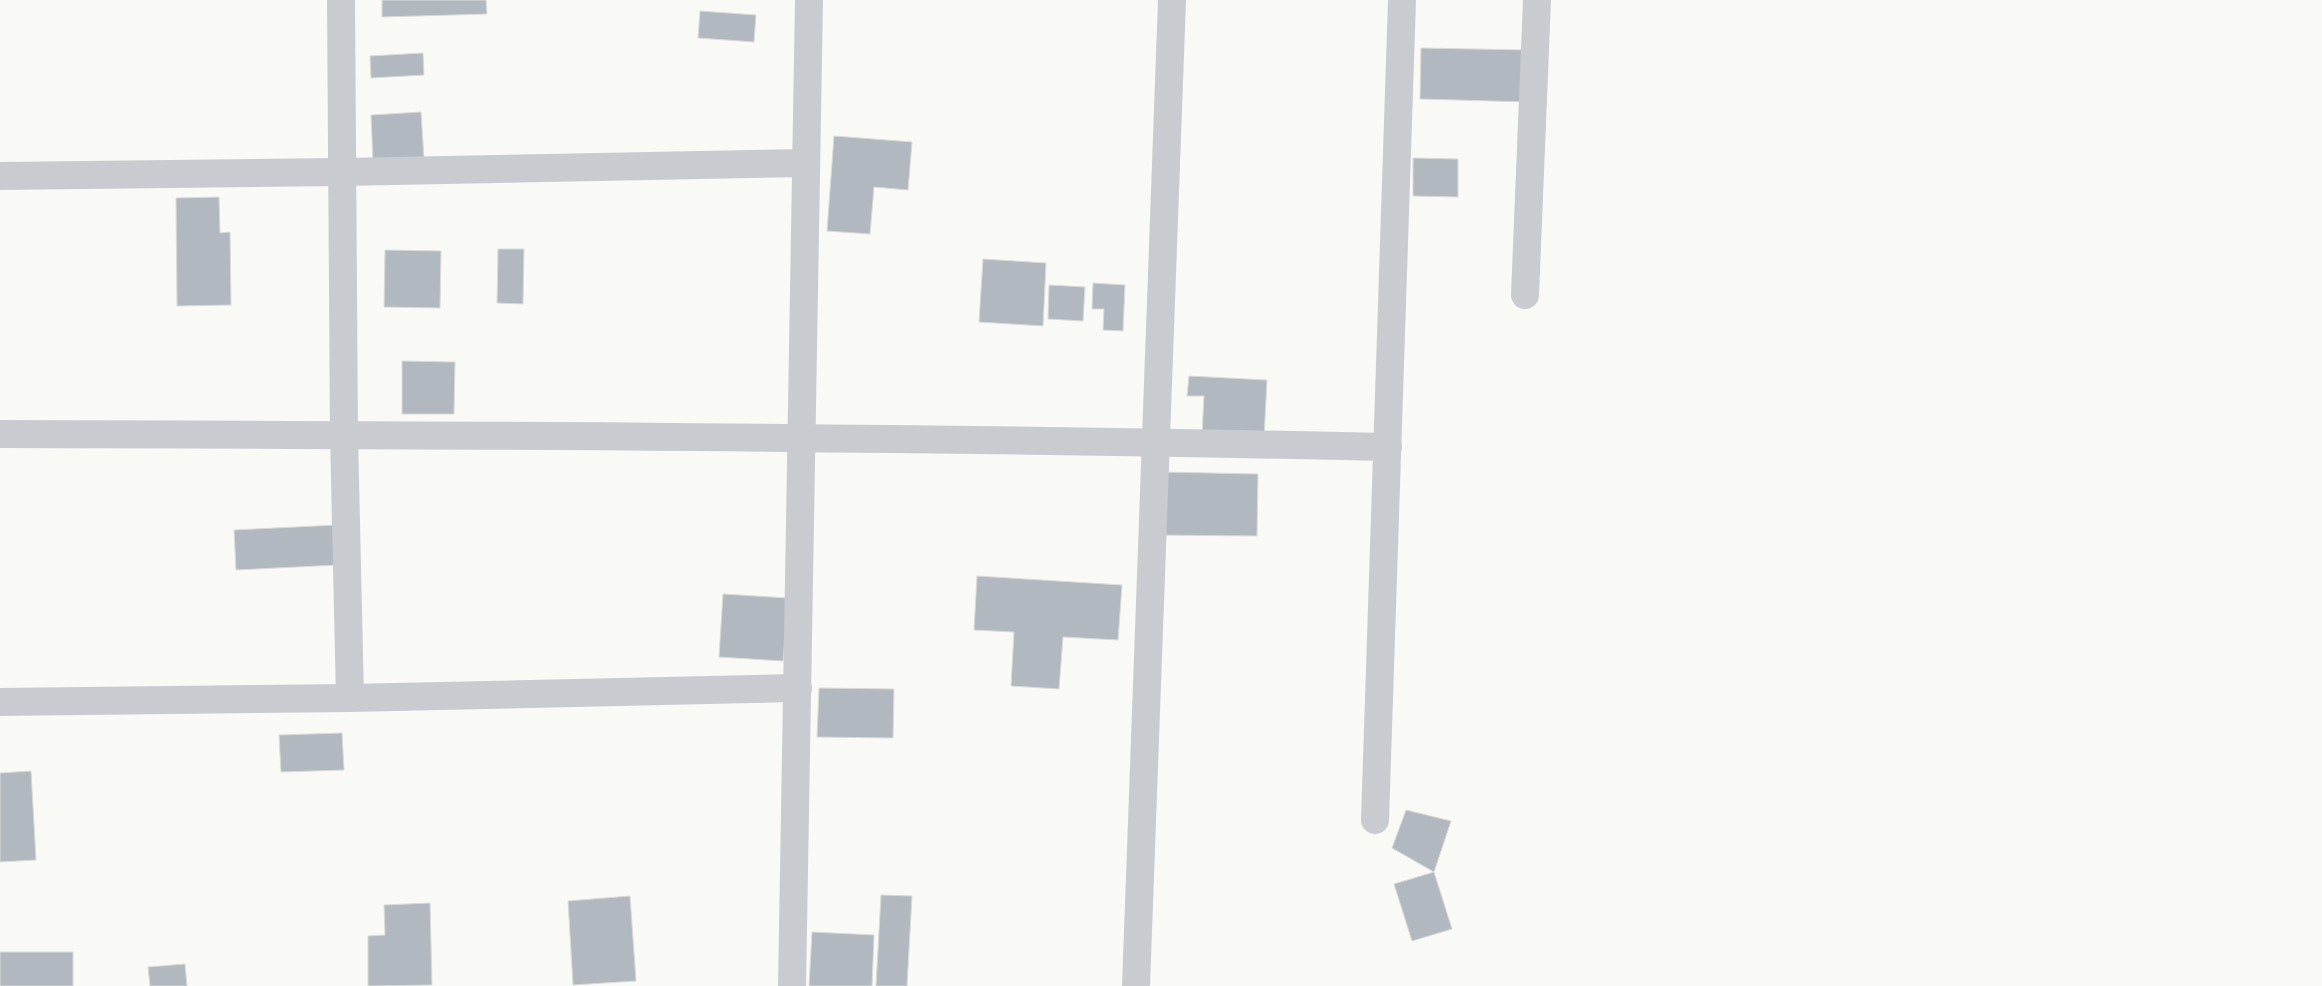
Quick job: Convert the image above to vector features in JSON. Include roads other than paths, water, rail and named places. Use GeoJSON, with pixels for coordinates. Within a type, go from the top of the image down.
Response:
{"type":"FeatureCollection","features":[{"type":"Feature","properties":{"kind":"street"},"geometry":{"type":"LineString","coordinates":[[341,0],[344,435],[350,698]]}},
{"type":"Feature","properties":{"kind":"street"},"geometry":{"type":"LineString","coordinates":[[792,986],[809,0]]}},
{"type":"Feature","properties":{"kind":"street"},"geometry":{"type":"LineString","coordinates":[[1136,986],[1172,0]]}},
{"type":"Feature","properties":{"kind":"street"},"geometry":{"type":"LineString","coordinates":[[1375,820],[1402,0]]}},
{"type":"Feature","properties":{"kind":"street"},"geometry":{"type":"LineString","coordinates":[[1525,295],[1537,0]]}},
{"type":"Feature","properties":{"kind":"street"},"geometry":{"type":"LineString","coordinates":[[0,176],[342,172],[806,163]]}},
{"type":"Feature","properties":{"kind":"street"},"geometry":{"type":"LineString","coordinates":[[0,434],[1156,442],[1388,447]]}},
{"type":"Feature","properties":{"kind":"street"},"geometry":{"type":"LineString","coordinates":[[0,702],[350,698],[798,688]]}}]}
